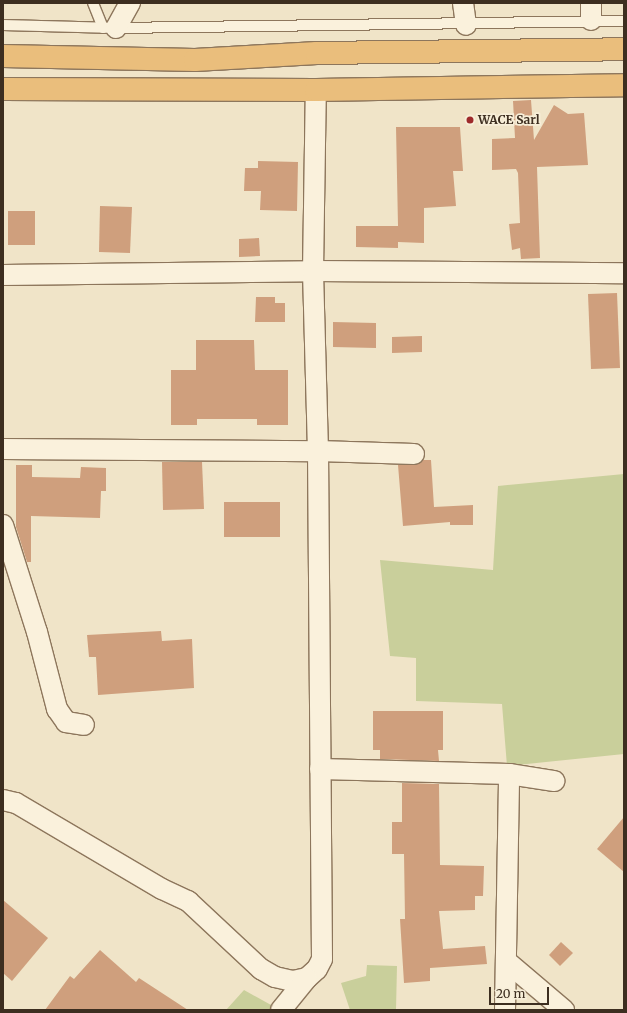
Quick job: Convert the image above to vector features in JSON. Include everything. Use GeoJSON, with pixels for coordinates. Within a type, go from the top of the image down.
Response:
{"type":"FeatureCollection","features":[{"type":"Feature","properties":{"kind":"highway"},"geometry":{"type":"LineString","coordinates":[[3,56],[194,60],[317,53],[624,49]]}},
{"type":"Feature","properties":{"kind":"highway"},"geometry":{"type":"LineString","coordinates":[[3,89],[316,90],[624,85]]}},
{"type":"Feature","properties":{"kind":"street"},"geometry":{"type":"LineString","coordinates":[[109,28],[130,3]]}},
{"type":"Feature","properties":{"kind":"street"},"geometry":{"type":"LineString","coordinates":[[463,3],[466,25]]}},
{"type":"Feature","properties":{"kind":"street"},"geometry":{"type":"LineString","coordinates":[[281,1010],[322,959],[318,451],[313,271],[316,90]]}},
{"type":"Feature","properties":{"kind":"street"},"geometry":{"type":"LineString","coordinates":[[3,275],[313,271],[624,273]]}},
{"type":"Feature","properties":{"kind":"street"},"geometry":{"type":"LineString","coordinates":[[3,449],[318,451],[414,454]]}},
{"type":"Feature","properties":{"kind":"street"},"geometry":{"type":"LineString","coordinates":[[3,525],[37,632],[57,709],[66,722],[84,725]]}},
{"type":"Feature","properties":{"kind":"street"},"geometry":{"type":"LineString","coordinates":[[320,769],[509,774],[554,781]]}},
{"type":"Feature","properties":{"kind":"street"},"geometry":{"type":"LineString","coordinates":[[505,1010],[509,774]]}},
{"type":"Feature","properties":{"kind":"street"},"geometry":{"type":"LineString","coordinates":[[3,800],[16,803],[162,890],[188,901],[261,969],[275,977],[293,981],[307,978]]}},
{"type":"Feature","properties":{"kind":"street"},"geometry":{"type":"LineString","coordinates":[[506,961],[564,1010]]}},
{"type":"Feature","properties":{"kind":"lane"},"geometry":{"type":"LineString","coordinates":[[93,3],[109,28]]}},
{"type":"Feature","properties":{"kind":"lane"},"geometry":{"type":"LineString","coordinates":[[3,25],[109,28],[466,25],[591,12],[624,21]]}},
{"type":"Feature","properties":{"kind":"green space"},"geometry":{"type":"Polygon","coordinates":[[[624,474],[624,754],[507,766],[502,704],[416,701],[416,658],[390,656],[380,560],[493,570],[498,486],[624,474]]]}},
{"type":"Feature","properties":{"kind":"green space"},"geometry":{"type":"Polygon","coordinates":[[[367,965],[397,966],[396,1010],[350,1010],[341,983],[366,976],[367,965]]]}},
{"type":"Feature","properties":{"kind":"green space"},"geometry":{"type":"Polygon","coordinates":[[[244,990],[280,1010],[226,1010],[244,990]]]}},
{"type":"Feature","properties":{"kind":"building"},"geometry":{"type":"Polygon","coordinates":[[[531,100],[534,140],[554,105],[568,114],[584,113],[588,165],[537,167],[540,258],[521,259],[520,248],[512,250],[509,224],[520,223],[518,173],[516,169],[492,170],[492,139],[515,138],[513,101],[531,100]]]}},
{"type":"Feature","properties":{"kind":"building"},"geometry":{"type":"Polygon","coordinates":[[[396,127],[460,127],[463,171],[453,171],[456,206],[424,208],[424,243],[398,242],[398,248],[356,247],[356,226],[398,226],[396,127]]]}},
{"type":"Feature","properties":{"kind":"building"},"geometry":{"type":"Polygon","coordinates":[[[258,161],[298,162],[297,211],[260,210],[261,191],[244,191],[245,168],[258,168],[258,161]]]}},
{"type":"Feature","properties":{"kind":"building"},"geometry":{"type":"Polygon","coordinates":[[[100,206],[132,207],[130,253],[99,252],[100,206]]]}},
{"type":"Feature","properties":{"kind":"building"},"geometry":{"type":"Polygon","coordinates":[[[8,211],[35,211],[35,245],[8,245],[8,211]]]}},
{"type":"Feature","properties":{"kind":"building"},"geometry":{"type":"Polygon","coordinates":[[[259,238],[260,256],[239,257],[239,239],[259,238]]]}},
{"type":"Feature","properties":{"kind":"building"},"geometry":{"type":"Polygon","coordinates":[[[617,293],[620,368],[591,369],[588,294],[617,293]]]}},
{"type":"Feature","properties":{"kind":"building"},"geometry":{"type":"Polygon","coordinates":[[[256,297],[275,297],[275,303],[285,303],[285,322],[255,322],[256,297]]]}},
{"type":"Feature","properties":{"kind":"building"},"geometry":{"type":"Polygon","coordinates":[[[333,322],[376,323],[376,348],[333,347],[333,322]]]}},
{"type":"Feature","properties":{"kind":"building"},"geometry":{"type":"Polygon","coordinates":[[[422,336],[422,352],[392,353],[392,337],[422,336]]]}},
{"type":"Feature","properties":{"kind":"building"},"geometry":{"type":"Polygon","coordinates":[[[196,340],[254,340],[255,370],[288,370],[288,425],[257,425],[257,419],[197,419],[197,425],[171,425],[171,370],[196,370],[196,340]]]}},
{"type":"Feature","properties":{"kind":"building"},"geometry":{"type":"Polygon","coordinates":[[[423,460],[431,460],[434,507],[473,505],[473,525],[450,525],[450,522],[403,526],[398,465],[414,465],[423,460]]]}},
{"type":"Feature","properties":{"kind":"building"},"geometry":{"type":"Polygon","coordinates":[[[162,462],[202,462],[204,509],[163,510],[162,462]]]}},
{"type":"Feature","properties":{"kind":"building"},"geometry":{"type":"Polygon","coordinates":[[[16,465],[32,465],[32,477],[80,478],[81,467],[106,468],[106,491],[101,491],[100,518],[31,516],[31,562],[27,562],[16,527],[16,465]]]}},
{"type":"Feature","properties":{"kind":"building"},"geometry":{"type":"Polygon","coordinates":[[[224,502],[280,502],[280,537],[224,537],[224,502]]]}},
{"type":"Feature","properties":{"kind":"building"},"geometry":{"type":"Polygon","coordinates":[[[161,631],[162,641],[192,639],[194,688],[98,695],[96,657],[89,657],[87,635],[161,631]]]}},
{"type":"Feature","properties":{"kind":"building"},"geometry":{"type":"Polygon","coordinates":[[[373,711],[443,711],[443,750],[438,750],[439,761],[380,759],[380,750],[373,750],[373,711]]]}},
{"type":"Feature","properties":{"kind":"building"},"geometry":{"type":"Polygon","coordinates":[[[402,783],[439,784],[440,865],[484,866],[483,896],[475,896],[475,910],[439,911],[443,949],[485,946],[487,964],[430,968],[430,981],[404,983],[400,919],[405,919],[404,854],[392,854],[392,822],[402,822],[402,783]]]}},
{"type":"Feature","properties":{"kind":"building"},"geometry":{"type":"Polygon","coordinates":[[[624,817],[624,872],[597,849],[624,817]]]}},
{"type":"Feature","properties":{"kind":"building"},"geometry":{"type":"Polygon","coordinates":[[[3,900],[48,938],[12,981],[3,973],[3,900]]]}},
{"type":"Feature","properties":{"kind":"building"},"geometry":{"type":"Polygon","coordinates":[[[561,942],[573,953],[560,966],[549,955],[561,942]]]}},
{"type":"Feature","properties":{"kind":"building"},"geometry":{"type":"Polygon","coordinates":[[[100,950],[136,982],[139,978],[188,1010],[45,1010],[70,976],[74,979],[100,950]]]}},
{"type":"Feature","properties":{"kind":"place","name":"WACE Sarl"},"geometry":{"type":"Point","coordinates":[470,120]}}]}
